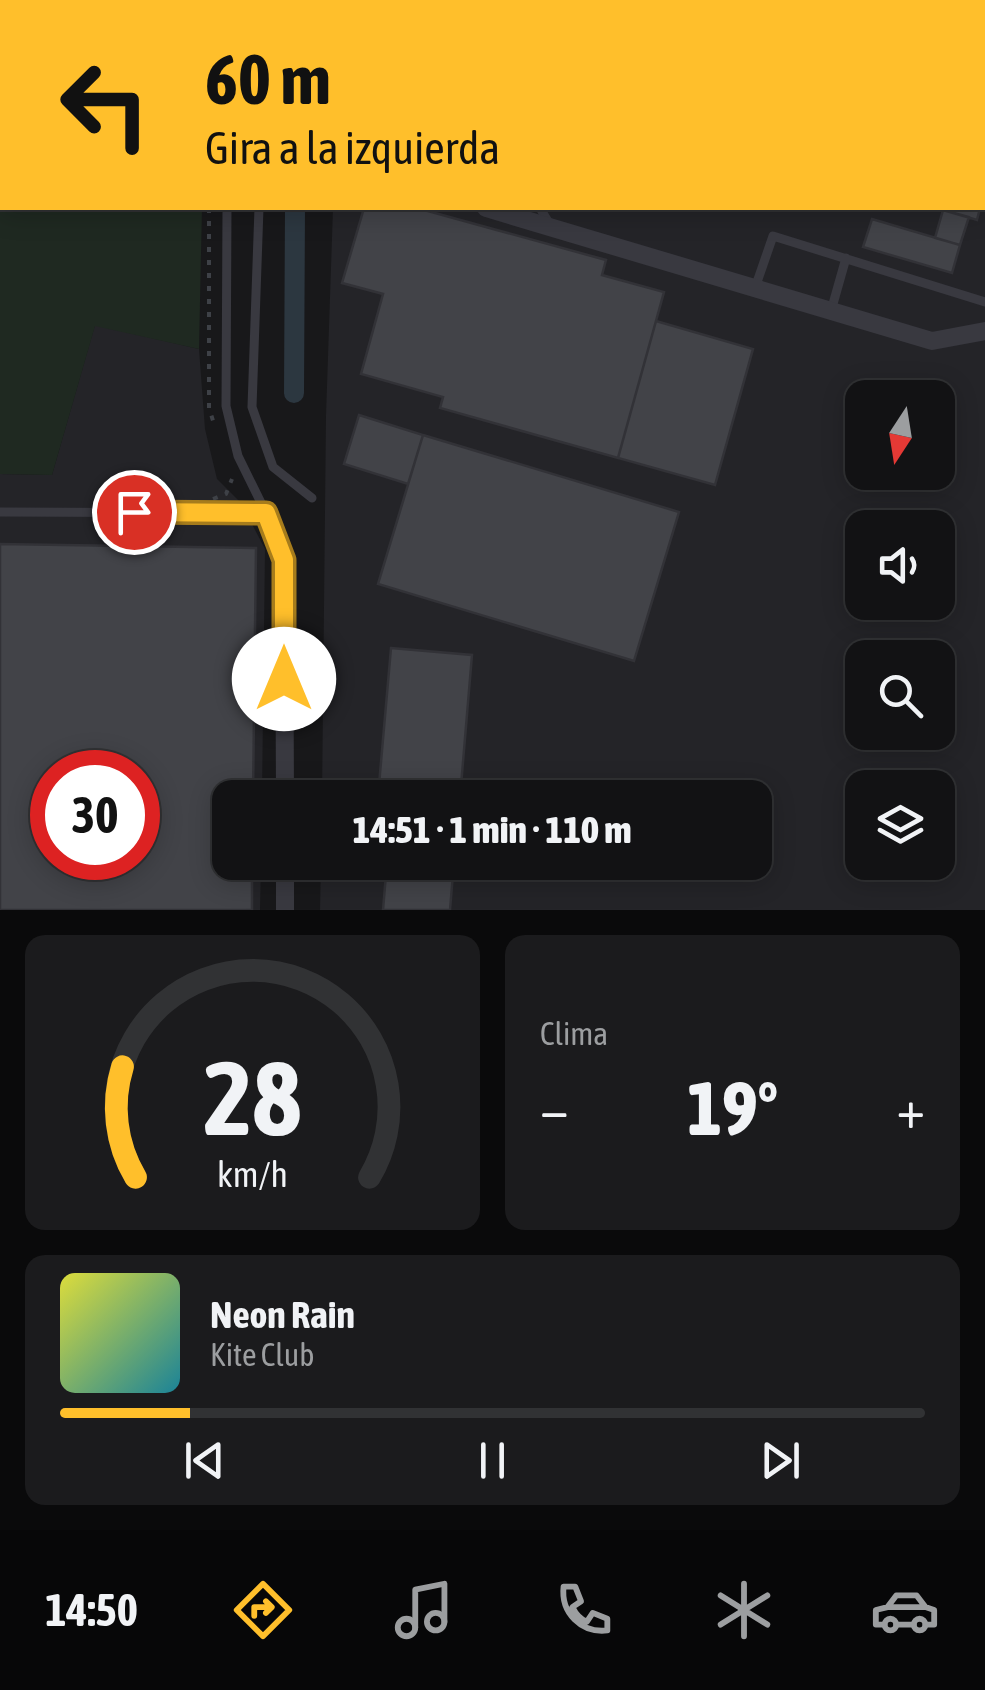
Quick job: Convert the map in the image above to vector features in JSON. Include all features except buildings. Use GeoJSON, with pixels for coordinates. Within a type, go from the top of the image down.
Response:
{"type":"FeatureCollection","features":[{"type":"Feature","properties":{"kind":"street"},"geometry":{"type":"LineString","coordinates":[[493,210],[932,342],[985,331]]}},
{"type":"Feature","properties":{"kind":"street"},"geometry":{"type":"LineString","coordinates":[[277,543],[284,560],[284,780]]}},
{"type":"Feature","properties":{"kind":"street"},"geometry":{"type":"LineString","coordinates":[[285,880],[285,910]]}},
{"type":"Feature","properties":{"kind":"lane"},"geometry":{"type":"LineString","coordinates":[[226,210],[226,406],[238,456],[277,543]]}},
{"type":"Feature","properties":{"kind":"lane"},"geometry":{"type":"LineString","coordinates":[[259,210],[252,406],[273,467],[312,498]]}},
{"type":"Feature","properties":{"kind":"lane"},"geometry":{"type":"LineString","coordinates":[[541,210],[550,226]]}},
{"type":"Feature","properties":{"kind":"lane"},"geometry":{"type":"LineString","coordinates":[[756,288],[773,236],[985,302]]}},
{"type":"Feature","properties":{"kind":"lane"},"geometry":{"type":"LineString","coordinates":[[831,311],[846,258]]}},
{"type":"Feature","properties":{"kind":"lane"},"geometry":{"type":"LineString","coordinates":[[0,512],[266,513]]}},
{"type":"Feature","properties":{"kind":"shaded area"},"geometry":{"type":"Polygon","coordinates":[[[0,210],[202,210],[199,349],[95,326],[52,475],[0,474],[0,210]]]}},
{"type":"Feature","properties":{"kind":"shaded area"},"geometry":{"type":"Polygon","coordinates":[[[333,210],[985,210],[985,910],[320,910],[321,880],[772,880],[772,780],[322,780],[326,416],[333,210]]]}},
{"type":"Feature","properties":{"kind":"shaded area"},"geometry":{"type":"Polygon","coordinates":[[[95,325],[199,349],[205,429],[217,479],[241,503],[265,549],[262,780],[212,780],[212,880],[261,880],[260,910],[0,910],[0,474],[52,475],[95,325]]]}},
{"type":"Feature","properties":{"kind":"waterway"},"geometry":{"type":"LineString","coordinates":[[294,393],[295,210]]}},
{"type":"Feature","properties":{"kind":"route"},"geometry":{"type":"LineString","coordinates":[[134,512],[266,513],[284,560],[284,679]]}}]}
